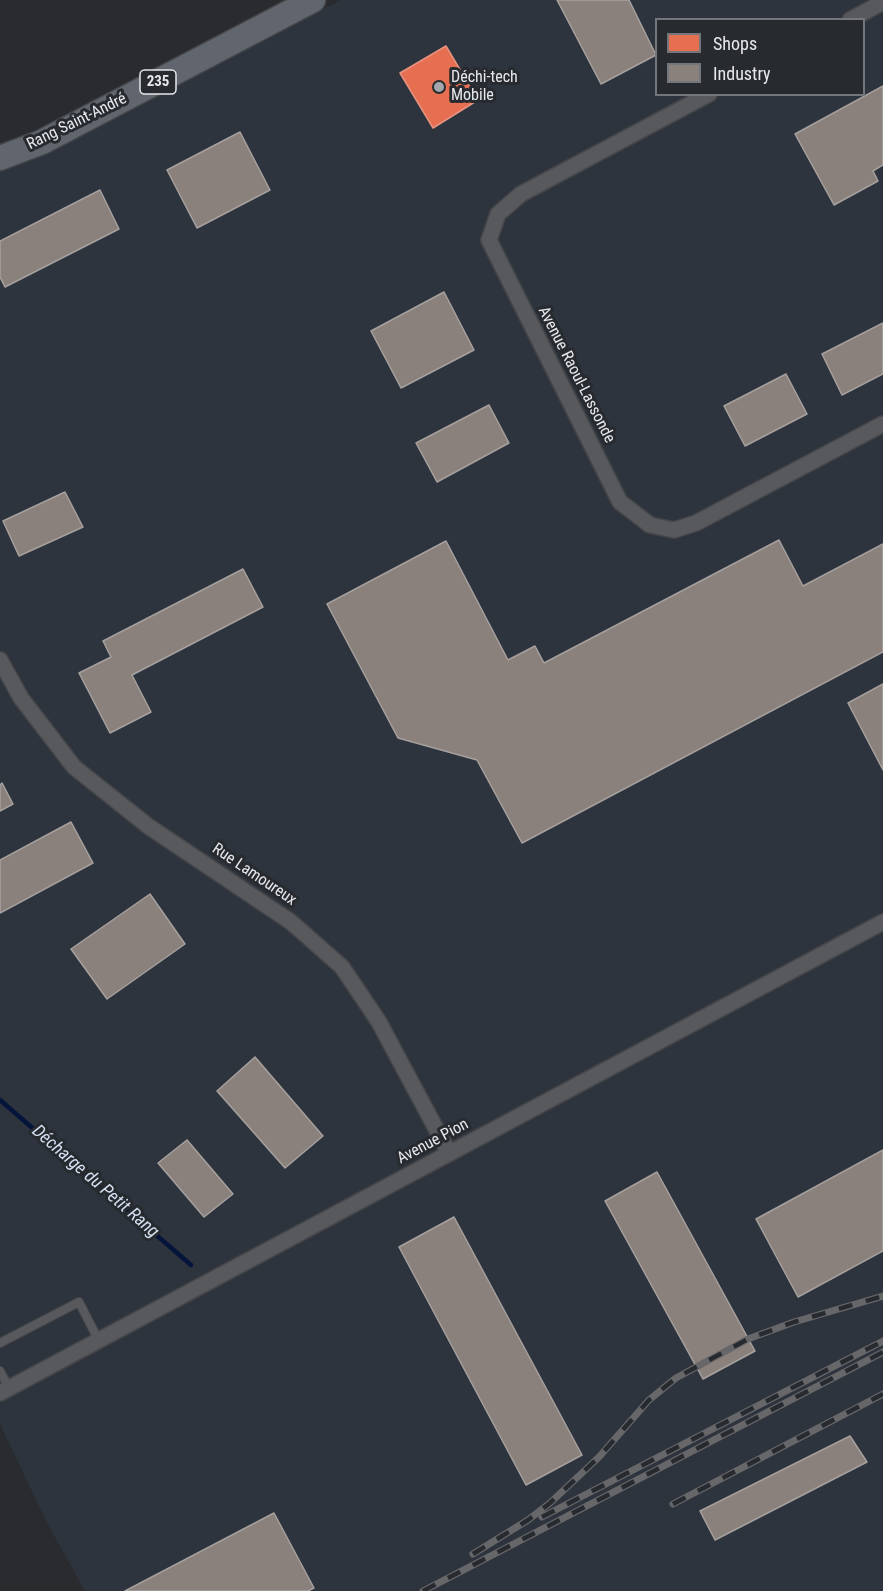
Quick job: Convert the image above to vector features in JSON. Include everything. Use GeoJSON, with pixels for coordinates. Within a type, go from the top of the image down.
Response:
{"type":"FeatureCollection","features":[{"type":"Feature","properties":{"kind":"main road","name":"Rang Saint-André"},"geometry":{"type":"LineString","coordinates":[[0,158],[42,142],[313,0]]}},
{"type":"Feature","properties":{"kind":"street"},"geometry":{"type":"LineString","coordinates":[[854,18],[883,2]]}},
{"type":"Feature","properties":{"kind":"street","name":"Avenue Raoul-Lassonde"},"geometry":{"type":"LineString","coordinates":[[705,96],[521,194],[498,214],[489,240],[620,502],[650,525],[674,530],[696,523],[883,424]]}},
{"type":"Feature","properties":{"kind":"street","name":"Rue Lamoureux"},"geometry":{"type":"LineString","coordinates":[[0,660],[21,698],[74,767],[148,826],[291,922],[342,967],[379,1022],[449,1154]]}},
{"type":"Feature","properties":{"kind":"street","name":"Avenue Pion"},"geometry":{"type":"LineString","coordinates":[[4,1390],[883,922]]}},
{"type":"Feature","properties":{"kind":"lane"},"geometry":{"type":"LineString","coordinates":[[0,1343],[79,1302],[99,1341]]}},
{"type":"Feature","properties":{"kind":"lane"},"geometry":{"type":"LineString","coordinates":[[0,1371],[4,1390]]}},
{"type":"Feature","properties":{"kind":"shaded area"},"geometry":{"type":"Polygon","coordinates":[[[341,0],[883,0],[883,1591],[85,1591],[47,1523],[0,1424],[0,163],[43,153],[341,0]]]}},
{"type":"Feature","properties":{"kind":"building: Shops","name":"Déchi-tech Mobile"},"geometry":{"type":"Polygon","coordinates":[[[446,46],[478,100],[433,128],[400,73],[446,46]]]}},
{"type":"Feature","properties":{"kind":"building: Industry"},"geometry":{"type":"Polygon","coordinates":[[[557,0],[629,0],[655,56],[601,84],[557,0]]]}},
{"type":"Feature","properties":{"kind":"building: Industry"},"geometry":{"type":"Polygon","coordinates":[[[883,86],[883,165],[873,171],[878,181],[834,205],[795,134],[883,86]]]}},
{"type":"Feature","properties":{"kind":"building: Industry"},"geometry":{"type":"Polygon","coordinates":[[[240,132],[270,190],[197,228],[167,170],[240,132]]]}},
{"type":"Feature","properties":{"kind":"building: Industry"},"geometry":{"type":"Polygon","coordinates":[[[100,190],[119,229],[5,287],[0,277],[0,241],[100,190]]]}},
{"type":"Feature","properties":{"kind":"building: Industry"},"geometry":{"type":"Polygon","coordinates":[[[444,292],[474,350],[401,388],[371,331],[444,292]]]}},
{"type":"Feature","properties":{"kind":"building: Industry"},"geometry":{"type":"Polygon","coordinates":[[[883,323],[883,374],[842,395],[822,354],[883,323]]]}},
{"type":"Feature","properties":{"kind":"building: Industry"},"geometry":{"type":"Polygon","coordinates":[[[786,374],[807,414],[745,446],[724,406],[786,374]]]}},
{"type":"Feature","properties":{"kind":"building: Industry"},"geometry":{"type":"Polygon","coordinates":[[[489,405],[509,443],[437,482],[416,443],[489,405]]]}},
{"type":"Feature","properties":{"kind":"building: Industry"},"geometry":{"type":"Polygon","coordinates":[[[65,492],[83,527],[19,556],[3,521],[65,492]]]}},
{"type":"Feature","properties":{"kind":"building: Industry"},"geometry":{"type":"Polygon","coordinates":[[[779,540],[803,586],[883,544],[883,652],[522,843],[477,760],[398,738],[327,604],[446,541],[508,660],[535,646],[544,663],[779,540]]]}},
{"type":"Feature","properties":{"kind":"building: Industry"},"geometry":{"type":"Polygon","coordinates":[[[243,569],[263,607],[132,675],[151,712],[110,733],[79,673],[111,657],[103,641],[243,569]]]}},
{"type":"Feature","properties":{"kind":"building: Industry"},"geometry":{"type":"Polygon","coordinates":[[[883,684],[883,770],[848,703],[883,684]]]}},
{"type":"Feature","properties":{"kind":"building: Industry"},"geometry":{"type":"Polygon","coordinates":[[[2,783],[13,804],[0,811],[0,785],[2,783]]]}},
{"type":"Feature","properties":{"kind":"building: Industry"},"geometry":{"type":"Polygon","coordinates":[[[71,822],[93,863],[0,913],[0,860],[71,822]]]}},
{"type":"Feature","properties":{"kind":"building: Industry"},"geometry":{"type":"Polygon","coordinates":[[[150,894],[185,944],[107,999],[71,949],[150,894]]]}},
{"type":"Feature","properties":{"kind":"building: Industry"},"geometry":{"type":"Polygon","coordinates":[[[255,1057],[323,1136],[285,1168],[217,1091],[255,1057]]]}},
{"type":"Feature","properties":{"kind":"building: Industry"},"geometry":{"type":"Polygon","coordinates":[[[187,1140],[233,1194],[204,1217],[158,1163],[187,1140]]]}},
{"type":"Feature","properties":{"kind":"building: Industry"},"geometry":{"type":"Polygon","coordinates":[[[883,1150],[883,1251],[798,1297],[756,1219],[883,1150]]]}},
{"type":"Feature","properties":{"kind":"building: Industry"},"geometry":{"type":"Polygon","coordinates":[[[657,1172],[755,1351],[703,1379],[605,1201],[657,1172]]]}},
{"type":"Feature","properties":{"kind":"building: Industry"},"geometry":{"type":"Polygon","coordinates":[[[454,1217],[582,1455],[526,1485],[399,1247],[454,1217]]]}},
{"type":"Feature","properties":{"kind":"building: Industry"},"geometry":{"type":"Polygon","coordinates":[[[850,1436],[867,1462],[715,1540],[700,1511],[850,1436]]]}},
{"type":"Feature","properties":{"kind":"building: Industry"},"geometry":{"type":"Polygon","coordinates":[[[274,1513],[314,1588],[308,1591],[125,1591],[274,1513]]]}},
{"type":"Feature","properties":{"kind":"waterway","name":"Décharge du Petit Rang"},"geometry":{"type":"LineString","coordinates":[[0,1100],[191,1265]]}},
{"type":"Feature","properties":{"kind":"railway"},"geometry":{"type":"LineString","coordinates":[[473,1554],[528,1520],[550,1503],[599,1457],[649,1400],[676,1378],[748,1339],[794,1322],[883,1296]]}},
{"type":"Feature","properties":{"kind":"railway"},"geometry":{"type":"LineString","coordinates":[[542,1517],[883,1341]]}},
{"type":"Feature","properties":{"kind":"railway"},"geometry":{"type":"LineString","coordinates":[[423,1591],[883,1352]]}},
{"type":"Feature","properties":{"kind":"railway"},"geometry":{"type":"LineString","coordinates":[[673,1504],[883,1394]]}},
{"type":"Feature","properties":{"kind":"place","name":"Déchi-tech Mobile"},"geometry":{"type":"Point","coordinates":[439,87]}}]}
